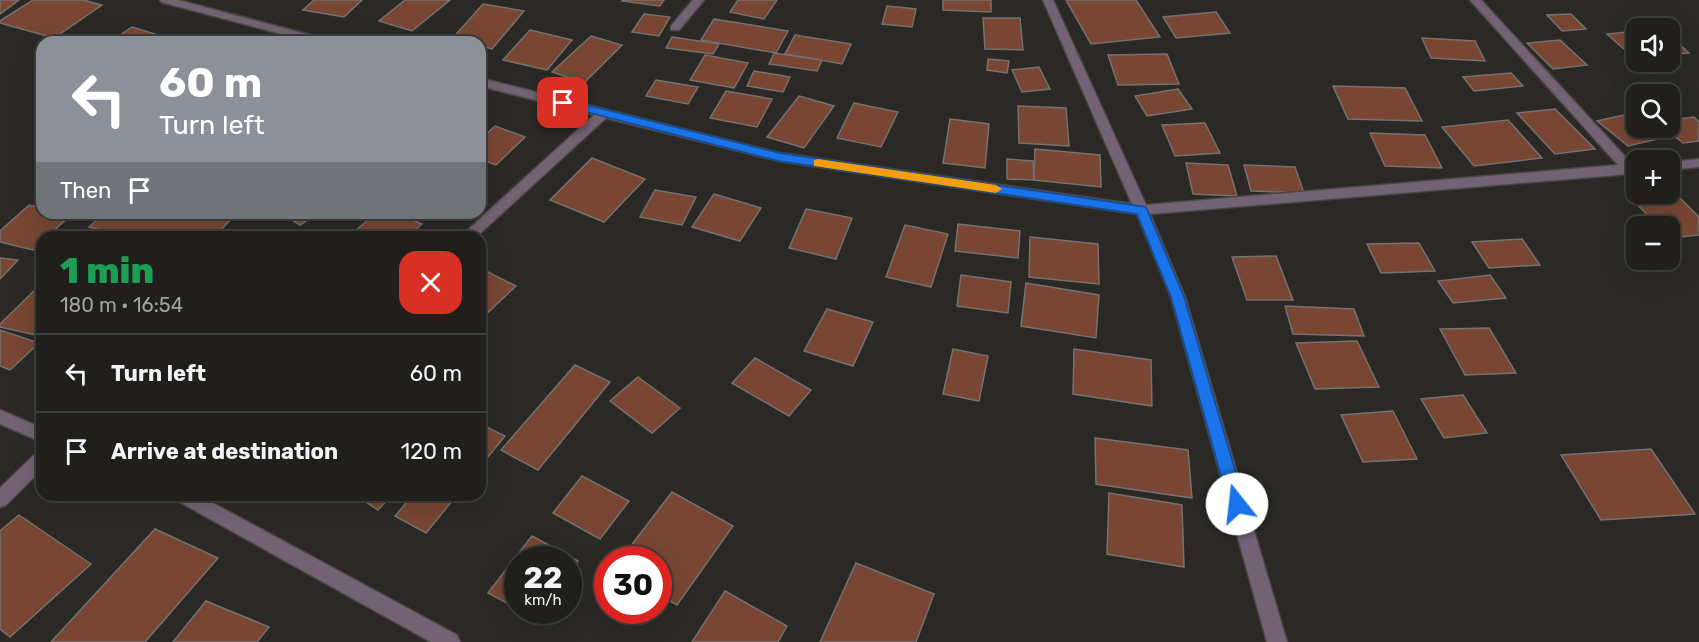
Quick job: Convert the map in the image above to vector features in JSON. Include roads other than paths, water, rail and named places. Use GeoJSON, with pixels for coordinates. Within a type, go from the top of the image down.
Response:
{"type":"FeatureCollection","features":[{"type":"Feature","properties":{"kind":"street"},"geometry":{"type":"LineString","coordinates":[[165,0],[302,36]]}},
{"type":"Feature","properties":{"kind":"street"},"geometry":{"type":"LineString","coordinates":[[675,28],[699,0]]}},
{"type":"Feature","properties":{"kind":"street"},"geometry":{"type":"LineString","coordinates":[[1048,0],[1178,297],[1277,642]]}},
{"type":"Feature","properties":{"kind":"street"},"geometry":{"type":"LineString","coordinates":[[1475,0],[1626,162]]}},
{"type":"Feature","properties":{"kind":"street"},"geometry":{"type":"LineString","coordinates":[[486,84],[779,157],[1141,210],[1626,170]]}},
{"type":"Feature","properties":{"kind":"street"},"geometry":{"type":"LineString","coordinates":[[474,231],[604,113]]}},
{"type":"Feature","properties":{"kind":"street"},"geometry":{"type":"LineString","coordinates":[[1680,165],[1699,163]]}},
{"type":"Feature","properties":{"kind":"street"},"geometry":{"type":"LineString","coordinates":[[0,417],[36,432]]}},
{"type":"Feature","properties":{"kind":"street"},"geometry":{"type":"LineString","coordinates":[[0,499],[36,464]]}},
{"type":"Feature","properties":{"kind":"street"},"geometry":{"type":"LineString","coordinates":[[193,501],[450,642]]}}]}
